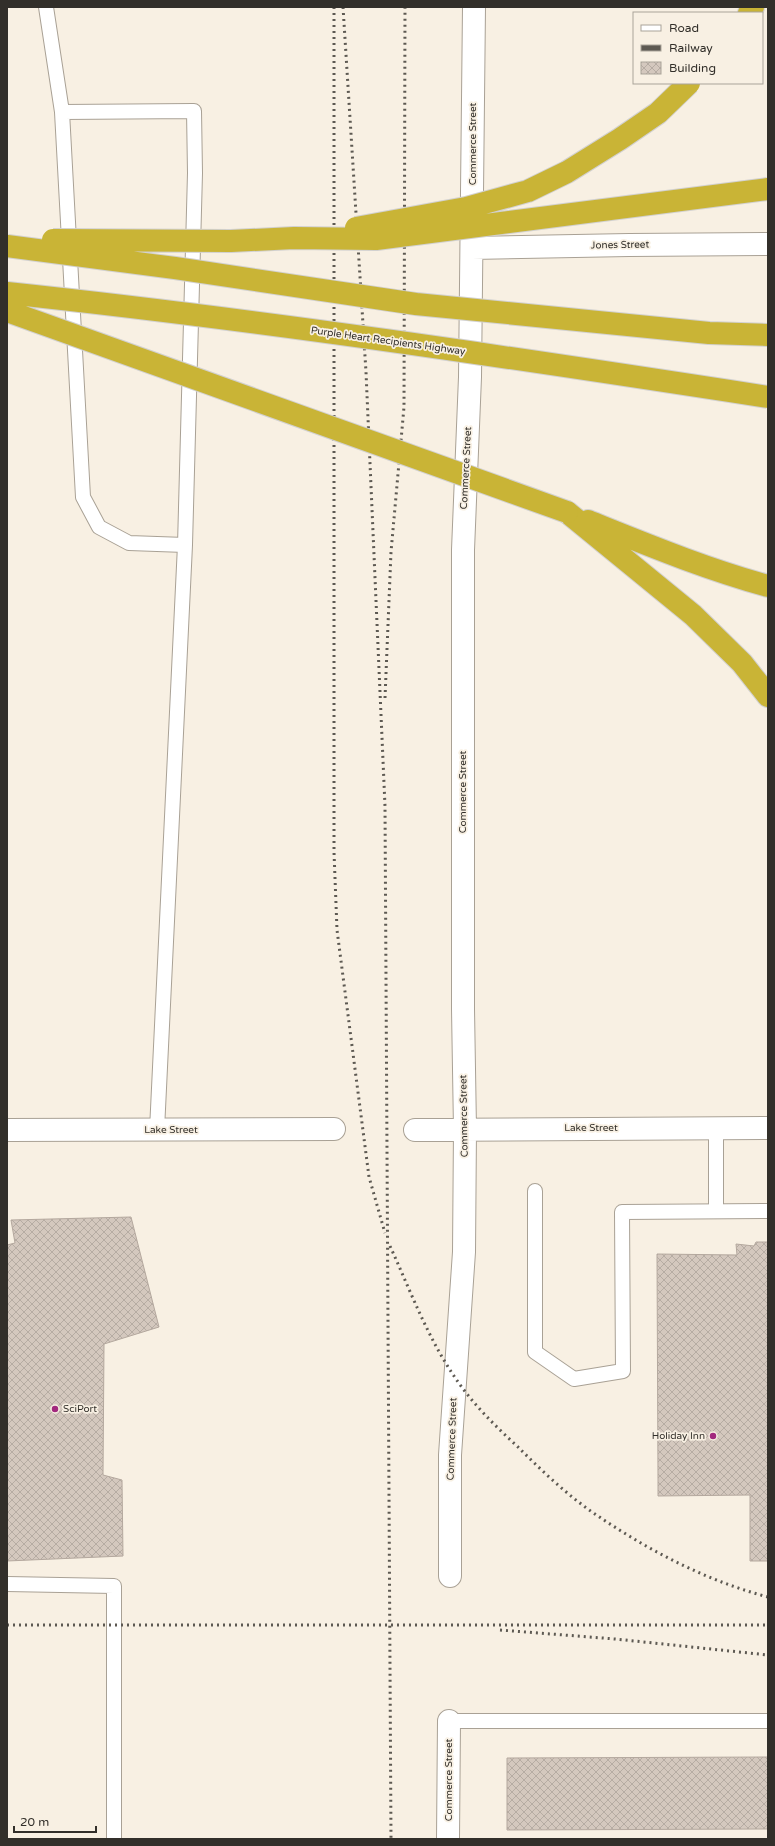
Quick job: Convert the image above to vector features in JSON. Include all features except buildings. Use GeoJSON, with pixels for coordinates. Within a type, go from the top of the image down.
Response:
{"type":"FeatureCollection","features":[{"type":"Feature","properties":{"kind":"highway"},"geometry":{"type":"LineString","coordinates":[[294,238],[466,208],[528,191],[567,172],[620,140],[658,113],[688,84]]}},
{"type":"Feature","properties":{"kind":"highway"},"geometry":{"type":"LineString","coordinates":[[7,240],[230,241],[294,238],[384,238],[768,189]]}},
{"type":"Feature","properties":{"kind":"highway"},"geometry":{"type":"LineString","coordinates":[[7,246],[175,268],[416,304],[709,333],[768,335]]}},
{"type":"Feature","properties":{"kind":"highway","name":"Purple Heart Recipients Highway"},"geometry":{"type":"LineString","coordinates":[[7,293],[106,304],[449,348],[768,397]]}},
{"type":"Feature","properties":{"kind":"highway"},"geometry":{"type":"LineString","coordinates":[[7,310],[567,512],[678,558],[728,575],[768,586]]}},
{"type":"Feature","properties":{"kind":"highway"},"geometry":{"type":"LineString","coordinates":[[567,512],[693,615],[742,663],[768,696]]}},
{"type":"Feature","properties":{"kind":"street","name":"Commerce Street"},"geometry":{"type":"LineString","coordinates":[[450,1576],[450,1455],[464,1252],[463,550],[470,377],[474,7]]}},
{"type":"Feature","properties":{"kind":"street","name":"Jones Street"},"geometry":{"type":"LineString","coordinates":[[472,248],[768,244]]}},
{"type":"Feature","properties":{"kind":"street","name":"Lake Street"},"geometry":{"type":"LineString","coordinates":[[415,1130],[768,1128]]}},
{"type":"Feature","properties":{"kind":"street","name":"Lake Street"},"geometry":{"type":"LineString","coordinates":[[7,1130],[334,1129]]}},
{"type":"Feature","properties":{"kind":"street","name":"Commerce Street"},"geometry":{"type":"LineString","coordinates":[[448,1839],[449,1721]]}},
{"type":"Feature","properties":{"kind":"lane"},"geometry":{"type":"LineString","coordinates":[[46,7],[62,112],[83,497],[99,527],[129,543],[185,545]]}},
{"type":"Feature","properties":{"kind":"lane"},"geometry":{"type":"LineString","coordinates":[[62,112],[194,111],[195,173],[185,545],[157,1130]]}},
{"type":"Feature","properties":{"kind":"lane"},"geometry":{"type":"LineString","coordinates":[[716,1128],[716,1211]]}},
{"type":"Feature","properties":{"kind":"lane"},"geometry":{"type":"LineString","coordinates":[[535,1191],[535,1352],[574,1379],[624,1371],[622,1212],[768,1211]]}},
{"type":"Feature","properties":{"kind":"lane"},"geometry":{"type":"LineString","coordinates":[[7,1584],[114,1586],[114,1839]]}},
{"type":"Feature","properties":{"kind":"lane"},"geometry":{"type":"LineString","coordinates":[[449,1721],[768,1721]]}},
{"type":"Feature","properties":{"kind":"railway"},"geometry":{"type":"LineString","coordinates":[[334,7],[334,852],[337,930],[369,1177],[385,1233]]}},
{"type":"Feature","properties":{"kind":"railway"},"geometry":{"type":"LineString","coordinates":[[343,7],[366,372],[385,806],[391,1839]]}},
{"type":"Feature","properties":{"kind":"railway"},"geometry":{"type":"LineString","coordinates":[[385,698],[391,552],[404,407],[405,7]]}},
{"type":"Feature","properties":{"kind":"railway"},"geometry":{"type":"LineString","coordinates":[[390,1246],[427,1329],[454,1376],[483,1413],[544,1472],[572,1497],[592,1512],[612,1526],[655,1551],[721,1582],[768,1597]]}},
{"type":"Feature","properties":{"kind":"railway"},"geometry":{"type":"LineString","coordinates":[[7,1625],[768,1625]]}},
{"type":"Feature","properties":{"kind":"railway"},"geometry":{"type":"LineString","coordinates":[[500,1630],[615,1639],[768,1655]]}},
{"type":"Feature","properties":{"kind":"place","name":"SciPort"},"geometry":{"type":"Point","coordinates":[55,1409]}},
{"type":"Feature","properties":{"kind":"place","name":"Holiday Inn"},"geometry":{"type":"Point","coordinates":[713,1436]}}]}
